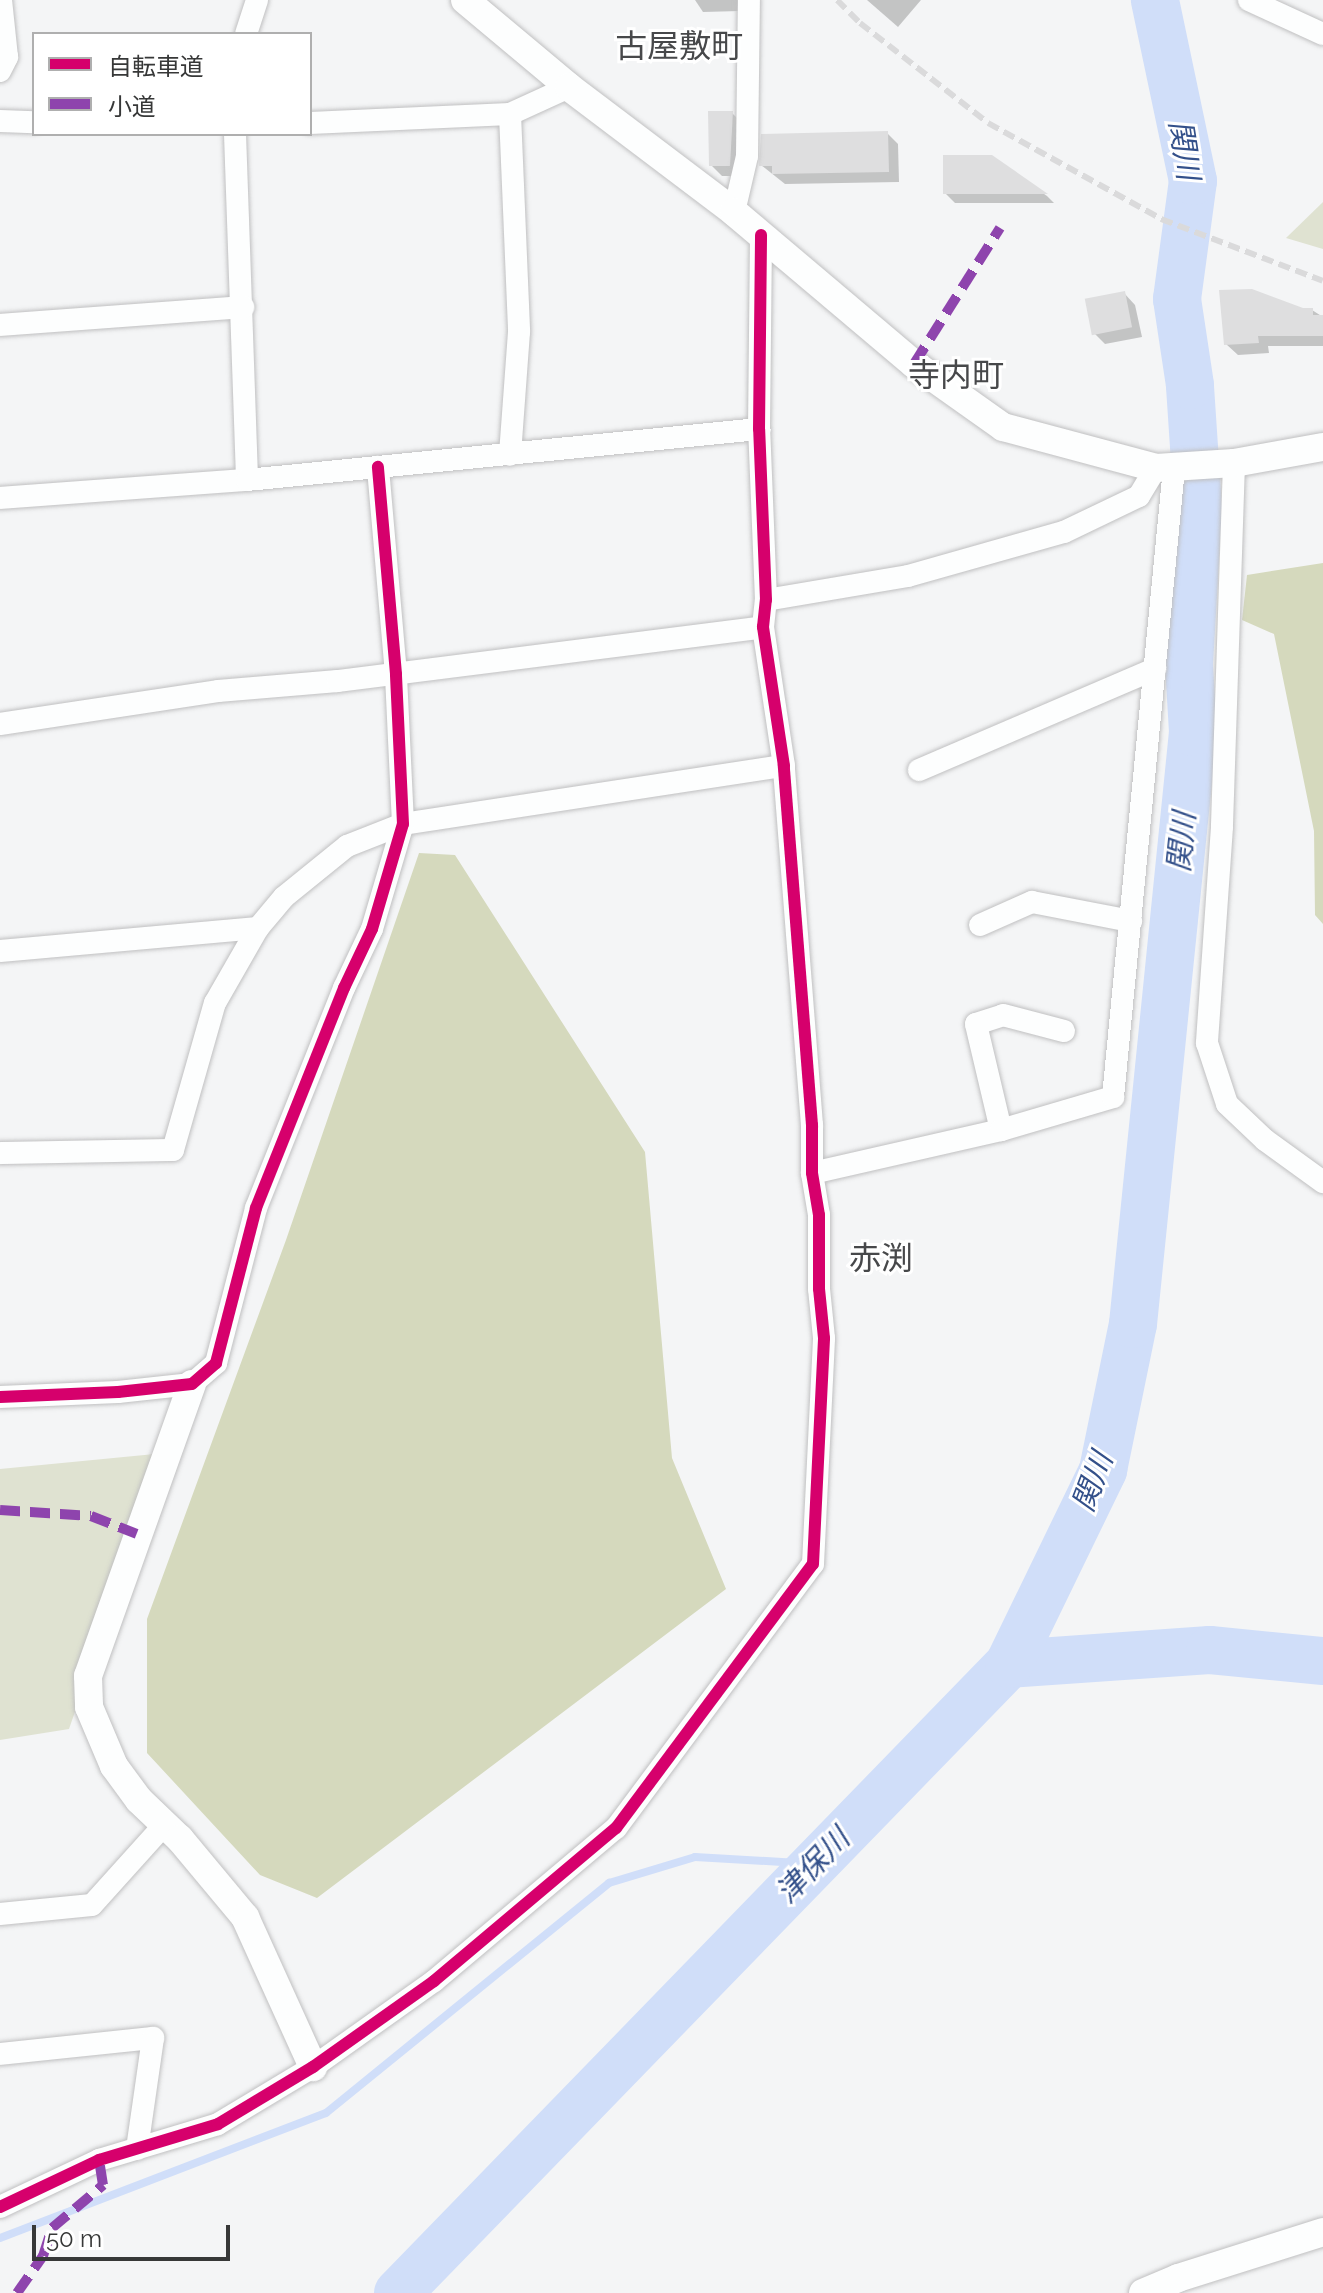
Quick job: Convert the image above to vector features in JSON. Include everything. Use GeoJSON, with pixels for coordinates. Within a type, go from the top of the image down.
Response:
{"type":"FeatureCollection","features":[{"type":"Feature","properties":{"kind":"street"},"geometry":{"type":"LineString","coordinates":[[0,71],[7,57],[1,0]]}},
{"type":"Feature","properties":{"kind":"street"},"geometry":{"type":"LineString","coordinates":[[247,32],[257,0]]}},
{"type":"Feature","properties":{"kind":"street"},"geometry":{"type":"LineString","coordinates":[[465,0],[569,87],[734,212],[914,364],[1003,427],[1165,468],[1234,463],[1323,447]]}},
{"type":"Feature","properties":{"kind":"street"},"geometry":{"type":"LineString","coordinates":[[734,212],[747,156],[749,0]]}},
{"type":"Feature","properties":{"kind":"street"},"geometry":{"type":"LineString","coordinates":[[1249,0],[1323,34]]}},
{"type":"Feature","properties":{"kind":"street"},"geometry":{"type":"LineString","coordinates":[[312,123],[510,114],[569,87]]}},
{"type":"Feature","properties":{"kind":"street"},"geometry":{"type":"LineString","coordinates":[[510,114],[519,332],[510,455]]}},
{"type":"Feature","properties":{"kind":"street"},"geometry":{"type":"LineString","coordinates":[[0,121],[32,122]]}},
{"type":"Feature","properties":{"kind":"street"},"geometry":{"type":"LineString","coordinates":[[235,136],[247,480]]}},
{"type":"Feature","properties":{"kind":"street"},"geometry":{"type":"LineString","coordinates":[[0,2207],[99,2160],[218,2124],[313,2067],[434,1981],[616,1828],[813,1564],[824,1338],[819,1289],[819,1215],[812,1173],[812,1125],[784,766],[763,627],[766,600],[759,429],[761,235]]}},
{"type":"Feature","properties":{"kind":"street"},"geometry":{"type":"LineString","coordinates":[[0,325],[243,307]]}},
{"type":"Feature","properties":{"kind":"street"},"geometry":{"type":"LineString","coordinates":[[0,498],[247,480],[759,429]]}},
{"type":"Feature","properties":{"kind":"street"},"geometry":{"type":"LineString","coordinates":[[1234,463],[1222,827],[1207,1043],[1227,1104],[1265,1140],[1323,1182]]}},
{"type":"Feature","properties":{"kind":"street"},"geometry":{"type":"LineString","coordinates":[[313,2067],[245,1917],[165,1824],[139,1800],[114,1766],[89,1707],[88,1676],[192,1384],[216,1363],[256,1208],[344,988],[372,929],[403,824],[396,674],[378,467]]}},
{"type":"Feature","properties":{"kind":"street"},"geometry":{"type":"LineString","coordinates":[[766,600],[908,576],[1064,532],[1139,496],[1165,468]]}},
{"type":"Feature","properties":{"kind":"street"},"geometry":{"type":"LineString","coordinates":[[812,1173],[1001,1130],[1113,1097],[1155,669],[1165,468]]}},
{"type":"Feature","properties":{"kind":"street"},"geometry":{"type":"LineString","coordinates":[[0,724],[218,691],[396,674],[763,627]]}},
{"type":"Feature","properties":{"kind":"street"},"geometry":{"type":"LineString","coordinates":[[919,770],[1155,669]]}},
{"type":"Feature","properties":{"kind":"street"},"geometry":{"type":"LineString","coordinates":[[0,1153],[173,1150],[215,1003],[258,928],[284,897],[347,846],[403,824],[784,766]]}},
{"type":"Feature","properties":{"kind":"street"},"geometry":{"type":"LineString","coordinates":[[980,925],[1032,902],[1131,921]]}},
{"type":"Feature","properties":{"kind":"street"},"geometry":{"type":"LineString","coordinates":[[0,951],[258,928]]}},
{"type":"Feature","properties":{"kind":"street"},"geometry":{"type":"LineString","coordinates":[[1001,1130],[976,1024],[1003,1015],[1064,1031]]}},
{"type":"Feature","properties":{"kind":"street"},"geometry":{"type":"LineString","coordinates":[[0,1397],[118,1392],[192,1384]]}},
{"type":"Feature","properties":{"kind":"street"},"geometry":{"type":"LineString","coordinates":[[0,1914],[92,1905],[165,1824]]}},
{"type":"Feature","properties":{"kind":"street"},"geometry":{"type":"LineString","coordinates":[[0,2054],[153,2038],[137,2149]]}},
{"type":"Feature","properties":{"kind":"street"},"geometry":{"type":"LineString","coordinates":[[1143,2293],[1178,2278],[1323,2232]]}},
{"type":"Feature","properties":{"kind":"green space"},"geometry":{"type":"Polygon","coordinates":[[[1323,202],[1323,249],[1286,238],[1323,202]]]}},
{"type":"Feature","properties":{"kind":"green space"},"geometry":{"type":"Polygon","coordinates":[[[1323,563],[1323,924],[1315,915],[1314,831],[1274,634],[1242,620],[1247,575],[1323,563]]]}},
{"type":"Feature","properties":{"kind":"green space"},"geometry":{"type":"Polygon","coordinates":[[[419,853],[455,855],[645,1152],[672,1458],[726,1589],[317,1898],[260,1875],[147,1753],[147,1619],[286,1240],[419,853]]]}},
{"type":"Feature","properties":{"kind":"green space"},"geometry":{"type":"Polygon","coordinates":[[[165,1453],[69,1729],[0,1740],[0,1469],[165,1453]]]}},
{"type":"Feature","properties":{"kind":"building"},"geometry":{"type":"Polygon","coordinates":[[[708,111],[733,111],[730,166],[709,166],[708,111]]]}},
{"type":"Feature","properties":{"kind":"building"},"geometry":{"type":"Polygon","coordinates":[[[888,131],[889,172],[772,174],[772,166],[759,166],[761,134],[888,131]]]}},
{"type":"Feature","properties":{"kind":"building"},"geometry":{"type":"Polygon","coordinates":[[[943,155],[992,155],[1048,194],[943,194],[943,155]]]}},
{"type":"Feature","properties":{"kind":"building"},"geometry":{"type":"Polygon","coordinates":[[[1252,289],[1303,308],[1313,308],[1313,315],[1323,315],[1323,336],[1258,336],[1259,343],[1224,345],[1219,290],[1252,289]]]}},
{"type":"Feature","properties":{"kind":"building"},"geometry":{"type":"Polygon","coordinates":[[[1125,291],[1132,327],[1092,335],[1085,299],[1125,291]]]}},
{"type":"Feature","properties":{"kind":"waterway","name":"関川"},"geometry":{"type":"LineString","coordinates":[[398,2293],[1009,1664],[1103,1470],[1133,1324],[1193,732],[1189,664],[1198,507],[1190,385],[1177,299],[1193,181],[1155,0]]}},
{"type":"Feature","properties":{"kind":"waterway","name":"津保川"},"geometry":{"type":"LineString","coordinates":[[1009,1664],[1210,1650],[1323,1661]]}},
{"type":"Feature","properties":{"kind":"waterway"},"geometry":{"type":"LineString","coordinates":[[0,2238],[326,2113],[609,1883],[695,1857],[815,1864]]}},
{"type":"Feature","properties":{"kind":"railway"},"geometry":{"type":"LineString","coordinates":[[837,0],[860,23],[988,123],[1161,219],[1323,281]]}},
{"type":"Feature","properties":{"kind":"marked path"},"geometry":{"type":"LineString","coordinates":[[914,364],[1000,228]]}},
{"type":"Feature","properties":{"kind":"marked path"},"geometry":{"type":"LineString","coordinates":[[0,1510],[91,1516],[137,1534]]}},
{"type":"Feature","properties":{"kind":"marked path"},"geometry":{"type":"LineString","coordinates":[[17,2293],[43,2256],[52,2228],[103,2185],[99,2160]]}},
{"type":"Feature","properties":{"kind":"cycle path"},"geometry":{"type":"LineString","coordinates":[[0,2207],[99,2160],[218,2124],[313,2067],[434,1981],[616,1828],[813,1564],[824,1338],[819,1289],[819,1215],[812,1173],[812,1125],[784,766],[763,627],[766,600],[759,429],[761,235]]}},
{"type":"Feature","properties":{"kind":"cycle path"},"geometry":{"type":"LineString","coordinates":[[0,1397],[118,1392],[192,1384],[216,1363],[256,1208],[344,988],[372,929],[403,824],[396,674],[378,467]]}},
{"type":"Feature","properties":{"kind":"district","name":"古屋敷町"},"geometry":{"type":"Point","coordinates":[679,46]}},
{"type":"Feature","properties":{"kind":"district","name":"寺内町"},"geometry":{"type":"Point","coordinates":[956,375]}},
{"type":"Feature","properties":{"kind":"district","name":"赤渕"},"geometry":{"type":"Point","coordinates":[881,1258]}}]}
